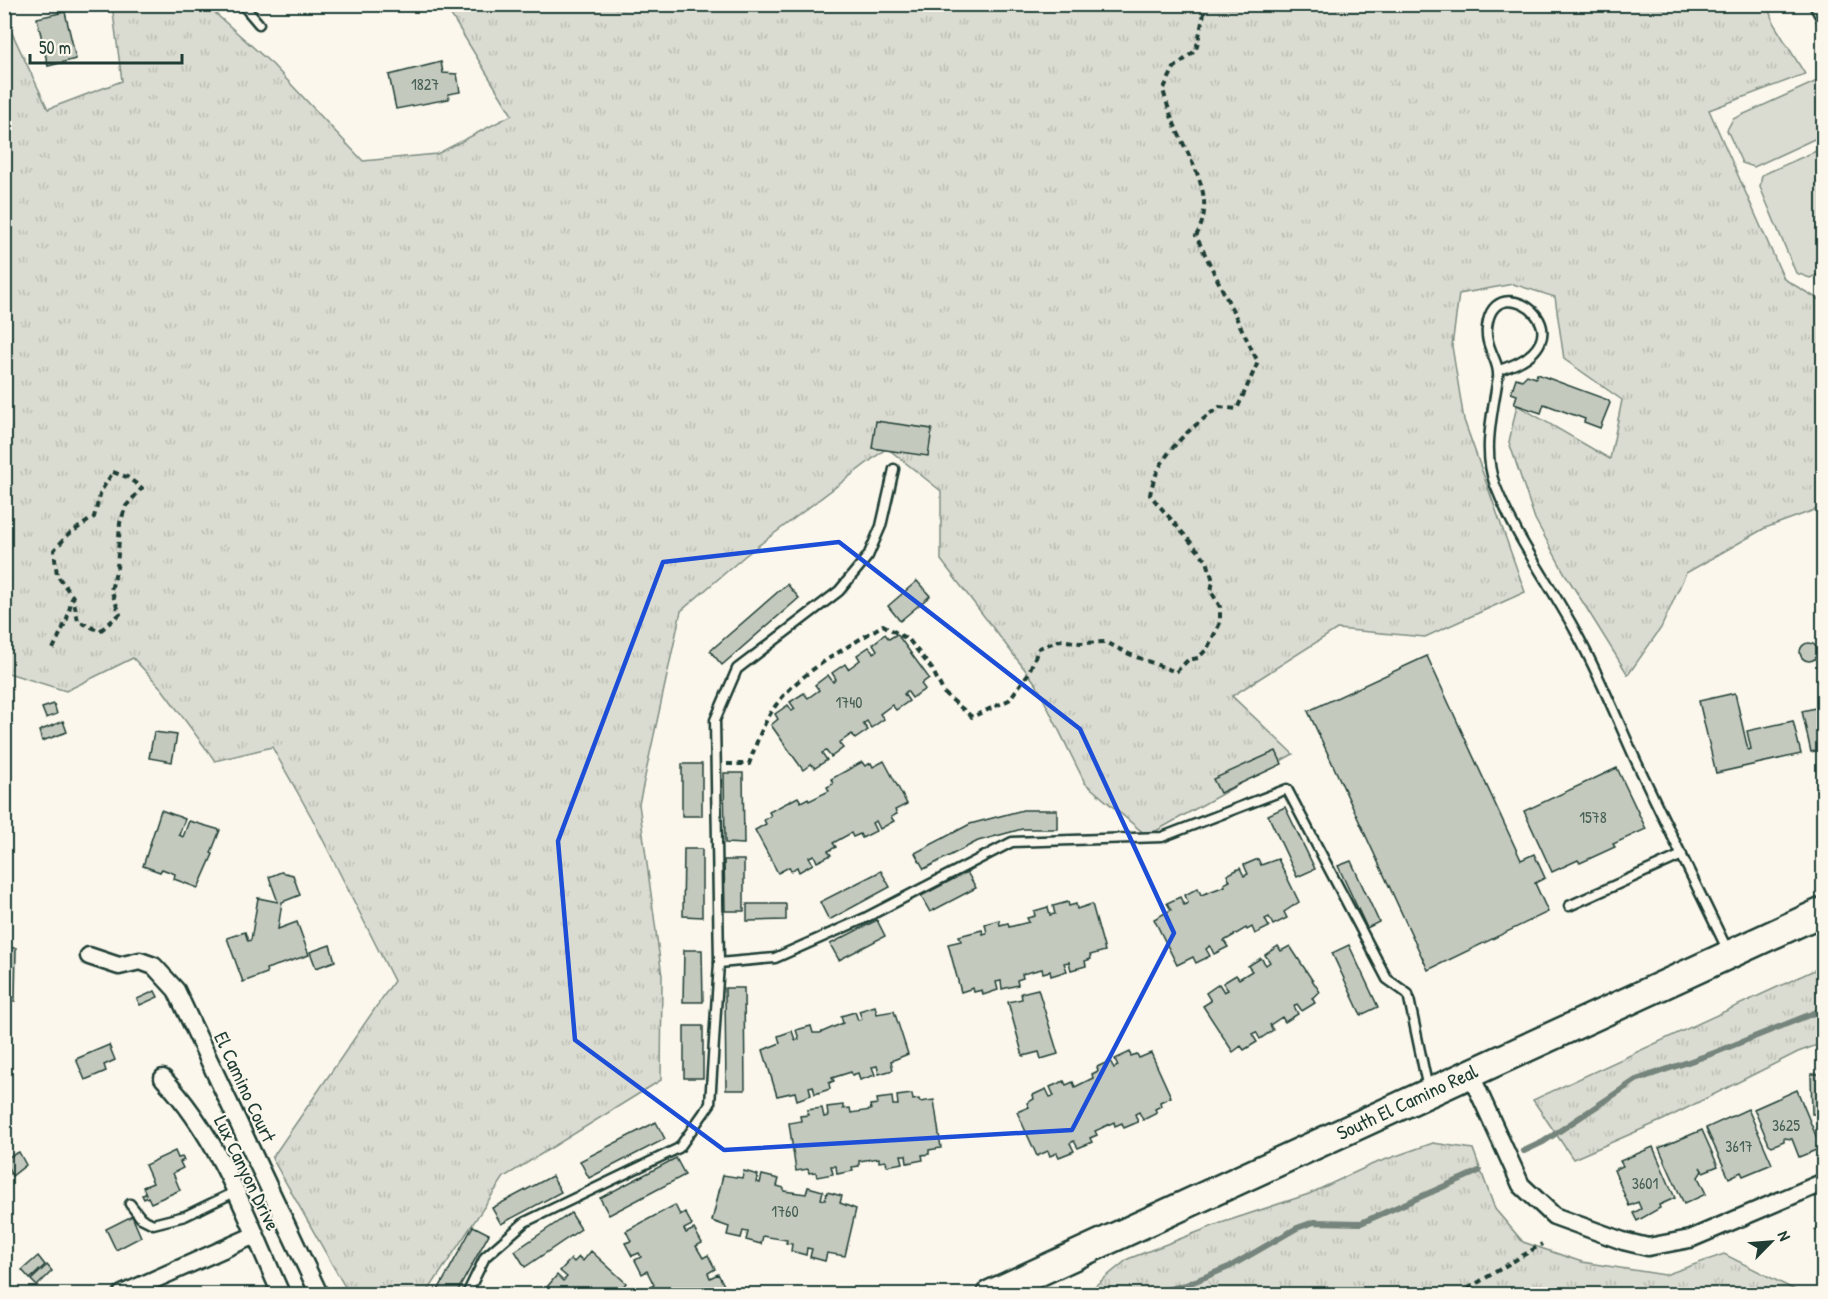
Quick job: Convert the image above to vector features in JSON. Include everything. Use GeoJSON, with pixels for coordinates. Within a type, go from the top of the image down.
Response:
{"type":"FeatureCollection","features":[{"type":"Feature","properties":{"kind":"main road","name":"South El Camino Real"},"geometry":{"type":"LineString","coordinates":[[990,1294],[1824,911]]}},
{"type":"Feature","properties":{"kind":"street"},"geometry":{"type":"LineString","coordinates":[[1818,4],[1824,15]]}},
{"type":"Feature","properties":{"kind":"street","name":"El Camino Court"},"geometry":{"type":"LineString","coordinates":[[89,956],[119,966],[140,961],[154,966],[176,990],[319,1294]]}},
{"type":"Feature","properties":{"kind":"street"},"geometry":{"type":"LineString","coordinates":[[1470,1073],[1521,1185],[1554,1216],[1623,1242],[1648,1247],[1690,1239],[1824,1182]]}},
{"type":"Feature","properties":{"kind":"street","name":"Lux Canyon Drive"},"geometry":{"type":"LineString","coordinates":[[163,1078],[188,1105],[212,1141],[281,1294]]}},
{"type":"Feature","properties":{"kind":"street"},"geometry":{"type":"LineString","coordinates":[[122,1294],[255,1235]]}},
{"type":"Feature","properties":{"kind":"lane"},"geometry":{"type":"LineString","coordinates":[[242,4],[259,24]]}},
{"type":"Feature","properties":{"kind":"lane"},"geometry":{"type":"LineString","coordinates":[[1499,370],[1518,364],[1531,356],[1542,339],[1540,324],[1533,309],[1520,302],[1502,303],[1491,310],[1487,322],[1485,338],[1499,370],[1488,458],[1495,484],[1527,551],[1578,636],[1730,954]]}},
{"type":"Feature","properties":{"kind":"lane"},"geometry":{"type":"LineString","coordinates":[[467,1294],[485,1257],[525,1222],[679,1148],[710,1104],[719,963],[715,720],[737,669],[839,591],[868,556],[881,526],[894,469]]}},
{"type":"Feature","properties":{"kind":"lane"},"geometry":{"type":"LineString","coordinates":[[719,963],[775,957],[863,919],[1012,842],[1162,837],[1287,789],[1387,979],[1408,994],[1429,1092]]}},
{"type":"Feature","properties":{"kind":"lane"},"geometry":{"type":"LineString","coordinates":[[1569,906],[1682,855]]}},
{"type":"Feature","properties":{"kind":"lane"},"geometry":{"type":"LineString","coordinates":[[130,1204],[141,1218],[153,1224],[185,1216],[235,1191]]}},
{"type":"Feature","properties":{"kind":"path"},"geometry":{"type":"LineString","coordinates":[[716,764],[749,764],[760,731],[775,706],[791,687],[883,625],[909,640],[932,669],[944,693],[972,717],[1008,700],[1028,674],[1039,648],[1060,640],[1080,643],[1106,642],[1129,654],[1176,672],[1188,660],[1198,658],[1207,649],[1220,623],[1220,607],[1211,591],[1213,581],[1207,561],[1150,495],[1153,478],[1178,438],[1219,407],[1237,410],[1258,362],[1196,236],[1205,221],[1204,193],[1191,155],[1173,122],[1163,90],[1174,68],[1196,50],[1206,4]]}},
{"type":"Feature","properties":{"kind":"path"},"geometry":{"type":"LineString","coordinates":[[113,472],[127,477],[142,488],[126,506],[120,523],[117,568],[111,590],[120,614],[100,631],[78,621],[73,597],[57,575],[54,550],[69,534],[94,517],[101,491],[113,472]]}},
{"type":"Feature","properties":{"kind":"path"},"geometry":{"type":"LineString","coordinates":[[53,649],[67,619],[73,597]]}},
{"type":"Feature","properties":{"kind":"path"},"geometry":{"type":"LineString","coordinates":[[1459,1294],[1542,1244]]}},
{"type":"Feature","properties":{"kind":"highlighted area"},"geometry":{"type":"Polygon","coordinates":[[[839,542],[1080,729],[1174,933],[1072,1130],[724,1150],[575,1040],[558,841],[663,562],[839,542]]]}},
{"type":"Feature","properties":{"kind":"green space"},"geometry":{"type":"Polygon","coordinates":[[[112,5],[206,5],[273,65],[363,161],[437,154],[512,115],[445,5],[1767,5],[1774,24],[1805,74],[1709,110],[1784,279],[1823,302],[1823,507],[1765,528],[1686,573],[1661,628],[1628,675],[1564,572],[1535,519],[1509,442],[1517,405],[1610,459],[1622,400],[1564,359],[1555,297],[1513,284],[1459,294],[1452,346],[1464,420],[1525,592],[1425,637],[1337,629],[1232,696],[1293,754],[1147,836],[1085,783],[1036,684],[941,560],[941,491],[887,448],[746,555],[681,611],[639,804],[662,976],[661,1080],[504,1177],[426,1294],[349,1294],[272,1158],[394,981],[312,818],[272,747],[215,761],[162,689],[133,658],[66,691],[5,672],[4,16],[48,109],[122,81],[112,5]]]}},
{"type":"Feature","properties":{"kind":"green space"},"geometry":{"type":"Polygon","coordinates":[[[1817,81],[1823,83],[1823,135],[1754,167],[1742,163],[1727,130],[1733,119],[1817,81]]]}},
{"type":"Feature","properties":{"kind":"green space"},"geometry":{"type":"Polygon","coordinates":[[[1823,148],[1823,272],[1810,278],[1796,273],[1760,187],[1762,175],[1823,148]]]}},
{"type":"Feature","properties":{"kind":"green space"},"geometry":{"type":"Polygon","coordinates":[[[1823,966],[1823,1043],[1798,1052],[1663,1120],[1573,1159],[1533,1100],[1823,966]]]}},
{"type":"Feature","properties":{"kind":"green space"},"geometry":{"type":"Polygon","coordinates":[[[1433,1143],[1473,1149],[1495,1209],[1523,1242],[1582,1262],[1665,1275],[1724,1254],[1803,1294],[1085,1294],[1128,1259],[1221,1223],[1309,1194],[1373,1164],[1433,1143]]]}},
{"type":"Feature","properties":{"kind":"building"},"geometry":{"type":"Polygon","coordinates":[[[56,4],[83,4],[59,13],[56,4]]]}},
{"type":"Feature","properties":{"kind":"building"},"geometry":{"type":"Polygon","coordinates":[[[65,12],[76,59],[48,66],[37,18],[65,12]]]}},
{"type":"Feature","properties":{"kind":"building"},"geometry":{"type":"Polygon","coordinates":[[[441,62],[443,73],[457,74],[460,92],[448,94],[449,99],[396,109],[389,75],[441,62]]]}},
{"type":"Feature","properties":{"kind":"building"},"geometry":{"type":"Polygon","coordinates":[[[1537,374],[1608,400],[1610,403],[1600,428],[1584,422],[1585,419],[1544,404],[1541,413],[1514,404],[1517,395],[1511,393],[1516,378],[1522,380],[1527,375],[1536,378],[1537,374]]]}},
{"type":"Feature","properties":{"kind":"building"},"geometry":{"type":"Polygon","coordinates":[[[876,421],[932,429],[928,456],[872,448],[876,421]]]}},
{"type":"Feature","properties":{"kind":"building"},"geometry":{"type":"Polygon","coordinates":[[[917,581],[930,596],[900,621],[888,606],[917,581]]]}},
{"type":"Feature","properties":{"kind":"building"},"geometry":{"type":"Polygon","coordinates":[[[787,584],[799,598],[722,665],[710,651],[787,584]]]}},
{"type":"Feature","properties":{"kind":"building"},"geometry":{"type":"Polygon","coordinates":[[[885,634],[889,639],[897,634],[929,678],[921,684],[925,689],[912,698],[907,691],[904,694],[909,701],[896,710],[892,705],[880,714],[884,719],[871,728],[867,721],[863,724],[868,730],[855,739],[852,734],[839,743],[843,748],[831,757],[826,751],[822,753],[827,760],[815,768],[811,764],[803,770],[771,725],[778,719],[775,714],[788,705],[792,711],[795,709],[790,702],[804,693],[808,698],[819,690],[815,685],[828,675],[833,682],[836,679],[832,673],[845,664],[848,669],[860,660],[857,655],[869,647],[874,653],[877,650],[873,644],[885,634]]]}},
{"type":"Feature","properties":{"kind":"building"},"geometry":{"type":"Polygon","coordinates":[[[1809,643],[1815,646],[1818,652],[1815,658],[1809,661],[1803,658],[1800,652],[1803,646],[1809,643]]]}},
{"type":"Feature","properties":{"kind":"building"},"geometry":{"type":"Polygon","coordinates":[[[1427,656],[1521,860],[1534,854],[1545,878],[1535,883],[1548,912],[1428,970],[1308,711],[1427,656]]]}},
{"type":"Feature","properties":{"kind":"building"},"geometry":{"type":"Polygon","coordinates":[[[1735,693],[1748,750],[1751,749],[1747,731],[1793,721],[1801,754],[1716,773],[1699,701],[1735,693]]]}},
{"type":"Feature","properties":{"kind":"building"},"geometry":{"type":"Polygon","coordinates":[[[54,704],[57,714],[46,718],[42,708],[54,704]]]}},
{"type":"Feature","properties":{"kind":"building"},"geometry":{"type":"Polygon","coordinates":[[[1824,706],[1824,749],[1811,752],[1802,711],[1824,706]]]}},
{"type":"Feature","properties":{"kind":"building"},"geometry":{"type":"Polygon","coordinates":[[[63,721],[67,732],[42,741],[39,731],[63,721]]]}},
{"type":"Feature","properties":{"kind":"building"},"geometry":{"type":"Polygon","coordinates":[[[154,732],[177,735],[172,762],[149,758],[154,732]]]}},
{"type":"Feature","properties":{"kind":"building"},"geometry":{"type":"Polygon","coordinates":[[[1276,751],[1282,764],[1220,793],[1213,779],[1276,751]]]}},
{"type":"Feature","properties":{"kind":"building"},"geometry":{"type":"Polygon","coordinates":[[[884,761],[907,804],[895,810],[897,814],[891,817],[894,821],[880,829],[876,821],[872,823],[876,831],[862,838],[860,834],[853,837],[851,833],[833,843],[836,847],[828,851],[831,855],[817,862],[814,855],[809,857],[813,864],[799,872],[797,867],[791,871],[789,867],[778,873],[755,830],[766,824],[764,820],[771,816],[769,812],[798,797],[801,802],[808,798],[809,801],[829,791],[827,787],[833,784],[831,779],[862,762],[865,766],[871,763],[873,767],[884,761]]]}},
{"type":"Feature","properties":{"kind":"building"},"geometry":{"type":"Polygon","coordinates":[[[682,764],[702,764],[702,816],[682,816],[682,764]]]}},
{"type":"Feature","properties":{"kind":"building"},"geometry":{"type":"Polygon","coordinates":[[[1617,768],[1646,829],[1613,844],[1615,847],[1580,863],[1578,860],[1552,872],[1524,811],[1617,768]]]}},
{"type":"Feature","properties":{"kind":"building"},"geometry":{"type":"Polygon","coordinates":[[[724,773],[743,773],[744,844],[725,843],[724,773]]]}},
{"type":"Feature","properties":{"kind":"building"},"geometry":{"type":"Polygon","coordinates":[[[1285,807],[1315,869],[1297,877],[1268,815],[1285,807]]]}},
{"type":"Feature","properties":{"kind":"building"},"geometry":{"type":"Polygon","coordinates":[[[161,810],[185,819],[179,835],[183,837],[189,821],[220,830],[211,853],[213,854],[198,888],[174,879],[175,874],[143,866],[161,810]]]}},
{"type":"Feature","properties":{"kind":"building"},"geometry":{"type":"Polygon","coordinates":[[[1023,810],[1057,810],[1057,829],[1022,829],[978,841],[924,869],[915,853],[970,824],[1023,810]]]}},
{"type":"Feature","properties":{"kind":"building"},"geometry":{"type":"Polygon","coordinates":[[[684,849],[702,849],[702,917],[683,916],[684,849]]]}},
{"type":"Feature","properties":{"kind":"building"},"geometry":{"type":"Polygon","coordinates":[[[1258,859],[1261,865],[1278,859],[1299,902],[1284,912],[1287,918],[1273,925],[1269,917],[1265,919],[1269,927],[1255,934],[1252,927],[1247,930],[1246,928],[1224,941],[1228,947],[1214,954],[1210,946],[1206,949],[1210,956],[1196,963],[1193,957],[1177,965],[1154,919],[1171,910],[1167,903],[1180,897],[1184,905],[1188,903],[1185,895],[1198,888],[1201,895],[1225,886],[1224,884],[1230,881],[1227,875],[1240,868],[1244,876],[1248,874],[1244,865],[1258,859]]]}},
{"type":"Feature","properties":{"kind":"building"},"geometry":{"type":"Polygon","coordinates":[[[724,860],[744,860],[744,911],[725,911],[724,860]]]}},
{"type":"Feature","properties":{"kind":"building"},"geometry":{"type":"Polygon","coordinates":[[[1351,861],[1379,922],[1367,928],[1338,866],[1351,861]]]}},
{"type":"Feature","properties":{"kind":"building"},"geometry":{"type":"Polygon","coordinates":[[[881,871],[890,887],[829,920],[820,902],[881,871]]]}},
{"type":"Feature","properties":{"kind":"building"},"geometry":{"type":"Polygon","coordinates":[[[281,872],[293,875],[300,895],[282,902],[278,929],[297,922],[309,955],[266,969],[267,973],[243,982],[227,938],[245,932],[248,941],[251,940],[258,898],[278,902],[269,877],[281,872]]]}},
{"type":"Feature","properties":{"kind":"building"},"geometry":{"type":"Polygon","coordinates":[[[967,872],[976,888],[930,912],[921,896],[967,872]]]}},
{"type":"Feature","properties":{"kind":"building"},"geometry":{"type":"Polygon","coordinates":[[[1068,902],[1069,906],[1076,904],[1077,909],[1092,904],[1105,951],[1090,955],[1091,959],[1085,961],[1086,966],[1071,970],[1069,962],[1064,963],[1067,971],[1051,976],[1050,971],[1043,973],[1042,969],[1022,974],[1023,978],[1017,980],[1018,985],[1002,989],[1001,981],[996,982],[998,990],[983,995],[982,990],[974,992],[973,988],[961,992],[948,944],[961,941],[959,936],[982,930],[983,934],[987,933],[985,924],[999,920],[1000,925],[1008,923],[1009,927],[1029,922],[1027,918],[1035,916],[1034,911],[1048,907],[1050,915],[1055,914],[1053,906],[1068,902]]]}},
{"type":"Feature","properties":{"kind":"building"},"geometry":{"type":"Polygon","coordinates":[[[747,904],[786,904],[786,920],[747,921],[747,904]]]}},
{"type":"Feature","properties":{"kind":"building"},"geometry":{"type":"Polygon","coordinates":[[[877,920],[885,936],[839,960],[830,944],[877,920]]]}},
{"type":"Feature","properties":{"kind":"building"},"geometry":{"type":"Polygon","coordinates":[[[330,945],[335,961],[316,968],[310,952],[330,945]]]}},
{"type":"Feature","properties":{"kind":"building"},"geometry":{"type":"Polygon","coordinates":[[[1349,945],[1378,1007],[1361,1015],[1332,953],[1349,945]]]}},
{"type":"Feature","properties":{"kind":"building"},"geometry":{"type":"Polygon","coordinates":[[[1278,946],[1281,951],[1290,946],[1320,992],[1312,998],[1315,1003],[1302,1011],[1297,1004],[1294,1006],[1298,1014],[1285,1022],[1282,1017],[1270,1025],[1273,1030],[1260,1039],[1256,1032],[1252,1034],[1257,1042],[1244,1050],[1241,1046],[1233,1052],[1203,1006],[1211,1001],[1206,993],[1219,984],[1224,992],[1228,990],[1223,983],[1236,975],[1239,979],[1252,971],[1248,966],[1261,958],[1266,965],[1270,962],[1265,955],[1278,946]]]}},
{"type":"Feature","properties":{"kind":"building"},"geometry":{"type":"Polygon","coordinates":[[[4,948],[16,948],[15,1001],[4,1001],[4,948]]]}},
{"type":"Feature","properties":{"kind":"building"},"geometry":{"type":"Polygon","coordinates":[[[684,950],[702,950],[703,1002],[683,1002],[684,950]]]}},
{"type":"Feature","properties":{"kind":"building"},"geometry":{"type":"Polygon","coordinates":[[[725,988],[744,988],[745,1090],[726,1090],[725,988]]]}},
{"type":"Feature","properties":{"kind":"building"},"geometry":{"type":"Polygon","coordinates":[[[1038,989],[1058,1054],[1041,1059],[1039,1052],[1023,1056],[1008,1002],[1022,999],[1021,993],[1038,989]]]}},
{"type":"Feature","properties":{"kind":"building"},"geometry":{"type":"Polygon","coordinates":[[[155,991],[158,997],[140,1005],[137,999],[155,991]]]}},
{"type":"Feature","properties":{"kind":"building"},"geometry":{"type":"Polygon","coordinates":[[[875,1006],[877,1014],[894,1011],[908,1054],[891,1061],[893,1070],[879,1074],[877,1066],[872,1067],[875,1075],[860,1080],[858,1073],[852,1075],[851,1072],[832,1078],[834,1081],[829,1083],[830,1089],[815,1094],[813,1086],[809,1087],[811,1095],[797,1100],[795,1092],[777,1096],[763,1050],[780,1043],[778,1036],[792,1031],[795,1040],[799,1039],[796,1030],[811,1026],[813,1033],[820,1033],[843,1023],[841,1016],[855,1012],[858,1020],[862,1019],[859,1011],[875,1006]]]}},
{"type":"Feature","properties":{"kind":"building"},"geometry":{"type":"Polygon","coordinates":[[[684,1026],[703,1026],[703,1078],[684,1078],[684,1026]]]}},
{"type":"Feature","properties":{"kind":"building"},"geometry":{"type":"Polygon","coordinates":[[[109,1045],[115,1060],[104,1065],[106,1071],[85,1080],[76,1059],[109,1045]]]}},
{"type":"Feature","properties":{"kind":"building"},"geometry":{"type":"Polygon","coordinates":[[[1130,1052],[1131,1056],[1137,1054],[1139,1058],[1151,1053],[1171,1097],[1160,1102],[1161,1106],[1155,1109],[1157,1113],[1143,1120],[1139,1112],[1135,1114],[1138,1122],[1124,1128],[1122,1123],[1115,1126],[1114,1122],[1095,1131],[1097,1135],[1090,1138],[1092,1142],[1078,1148],[1074,1141],[1070,1143],[1074,1151],[1059,1157],[1057,1153],[1050,1156],[1048,1151],[1037,1156],[1017,1112],[1029,1107],[1027,1103],[1034,1099],[1033,1095],[1046,1089],[1050,1097],[1054,1096],[1050,1087],[1064,1081],[1066,1085],[1073,1082],[1075,1087],[1093,1078],[1092,1074],[1098,1071],[1097,1067],[1110,1061],[1114,1068],[1118,1066],[1115,1059],[1130,1052]]]}},
{"type":"Feature","properties":{"kind":"building"},"geometry":{"type":"Polygon","coordinates":[[[1820,1068],[1824,1068],[1824,1129],[1822,1114],[1812,1114],[1811,1074],[1820,1074],[1820,1068]]]}},
{"type":"Feature","properties":{"kind":"building"},"geometry":{"type":"Polygon","coordinates":[[[1797,1090],[1821,1148],[1799,1157],[1792,1139],[1784,1138],[1784,1141],[1772,1146],[1769,1144],[1754,1109],[1797,1090]]]}},
{"type":"Feature","properties":{"kind":"building"},"geometry":{"type":"Polygon","coordinates":[[[912,1094],[913,1100],[919,1099],[920,1102],[934,1100],[941,1148],[929,1150],[929,1154],[922,1155],[923,1160],[907,1163],[906,1155],[901,1155],[903,1163],[887,1166],[886,1161],[879,1162],[879,1158],[859,1161],[859,1166],[852,1167],[853,1171],[837,1174],[836,1166],[831,1166],[833,1174],[817,1177],[816,1172],[809,1173],[808,1169],[796,1171],[789,1123],[801,1121],[800,1116],[808,1115],[807,1110],[822,1108],[824,1117],[828,1116],[827,1107],[843,1105],[843,1109],[850,1108],[851,1113],[871,1110],[870,1105],[878,1104],[877,1099],[892,1097],[893,1105],[898,1105],[897,1096],[912,1094]]]}},
{"type":"Feature","properties":{"kind":"building"},"geometry":{"type":"Polygon","coordinates":[[[1748,1109],[1772,1164],[1743,1176],[1741,1172],[1729,1178],[1706,1128],[1748,1109]]]}},
{"type":"Feature","properties":{"kind":"building"},"geometry":{"type":"Polygon","coordinates":[[[656,1122],[665,1139],[589,1178],[580,1161],[656,1122]]]}},
{"type":"Feature","properties":{"kind":"building"},"geometry":{"type":"Polygon","coordinates":[[[1702,1130],[1718,1166],[1703,1172],[1700,1167],[1702,1171],[1698,1177],[1706,1194],[1684,1204],[1659,1148],[1702,1130]]]}},
{"type":"Feature","properties":{"kind":"building"},"geometry":{"type":"Polygon","coordinates":[[[1653,1147],[1675,1198],[1659,1205],[1660,1208],[1637,1221],[1633,1213],[1641,1209],[1638,1202],[1629,1206],[1614,1170],[1623,1166],[1620,1161],[1653,1147]]]}},
{"type":"Feature","properties":{"kind":"building"},"geometry":{"type":"Polygon","coordinates":[[[175,1151],[178,1158],[182,1157],[184,1160],[180,1162],[183,1168],[173,1173],[180,1190],[151,1203],[148,1197],[144,1199],[142,1195],[146,1194],[143,1187],[153,1183],[145,1165],[175,1151]]]}},
{"type":"Feature","properties":{"kind":"building"},"geometry":{"type":"Polygon","coordinates":[[[19,1152],[26,1165],[12,1176],[4,1159],[19,1152]]]}},
{"type":"Feature","properties":{"kind":"building"},"geometry":{"type":"Polygon","coordinates":[[[676,1158],[685,1175],[609,1215],[600,1198],[676,1158]]]}},
{"type":"Feature","properties":{"kind":"building"},"geometry":{"type":"Polygon","coordinates":[[[744,1171],[758,1175],[756,1182],[760,1183],[762,1175],[779,1179],[777,1186],[784,1188],[784,1191],[806,1194],[808,1187],[823,1191],[821,1199],[825,1200],[827,1192],[842,1196],[840,1203],[856,1209],[845,1256],[827,1253],[825,1261],[810,1257],[812,1249],[807,1248],[806,1255],[791,1251],[792,1244],[786,1243],[787,1240],[763,1236],[761,1244],[746,1240],[748,1232],[743,1231],[741,1238],[727,1235],[729,1227],[712,1221],[723,1175],[742,1178],[744,1171]]]}},
{"type":"Feature","properties":{"kind":"building"},"geometry":{"type":"Polygon","coordinates":[[[552,1176],[561,1192],[501,1224],[492,1208],[552,1176]]]}},
{"type":"Feature","properties":{"kind":"building"},"geometry":{"type":"Polygon","coordinates":[[[675,1205],[680,1215],[685,1212],[692,1225],[684,1229],[686,1233],[694,1229],[702,1243],[696,1246],[703,1258],[708,1255],[715,1269],[708,1273],[710,1278],[718,1274],[725,1287],[720,1290],[722,1294],[653,1294],[649,1288],[654,1285],[647,1271],[642,1274],[635,1260],[641,1257],[639,1253],[632,1256],[625,1243],[631,1241],[626,1231],[675,1205]]]}},
{"type":"Feature","properties":{"kind":"building"},"geometry":{"type":"Polygon","coordinates":[[[1824,1209],[1824,1233],[1815,1230],[1824,1209]]]}},
{"type":"Feature","properties":{"kind":"building"},"geometry":{"type":"Polygon","coordinates":[[[571,1213],[581,1229],[525,1267],[515,1251],[571,1213]]]}},
{"type":"Feature","properties":{"kind":"building"},"geometry":{"type":"Polygon","coordinates":[[[132,1216],[141,1237],[116,1250],[106,1229],[132,1216]]]}},
{"type":"Feature","properties":{"kind":"building"},"geometry":{"type":"Polygon","coordinates":[[[473,1226],[489,1234],[456,1294],[436,1294],[473,1226]]]}},
{"type":"Feature","properties":{"kind":"building"},"geometry":{"type":"Polygon","coordinates":[[[591,1251],[626,1283],[618,1293],[620,1294],[546,1294],[550,1290],[547,1287],[557,1275],[563,1281],[567,1277],[560,1271],[571,1259],[574,1262],[579,1257],[583,1261],[591,1251]]]}},
{"type":"Feature","properties":{"kind":"building"},"geometry":{"type":"Polygon","coordinates":[[[38,1256],[45,1265],[30,1279],[22,1270],[38,1256]]]}},
{"type":"Feature","properties":{"kind":"building"},"geometry":{"type":"Polygon","coordinates":[[[47,1265],[52,1271],[37,1286],[31,1280],[47,1265]]]}},
{"type":"Feature","properties":{"kind":"waterway"},"geometry":{"type":"LineString","coordinates":[[1524,1151],[1543,1142],[1636,1080],[1714,1053],[1824,1009]]}},
{"type":"Feature","properties":{"kind":"waterway"},"geometry":{"type":"LineString","coordinates":[[1150,1294],[1186,1285],[1231,1266],[1297,1228],[1314,1222],[1361,1223],[1479,1171]]}}]}
